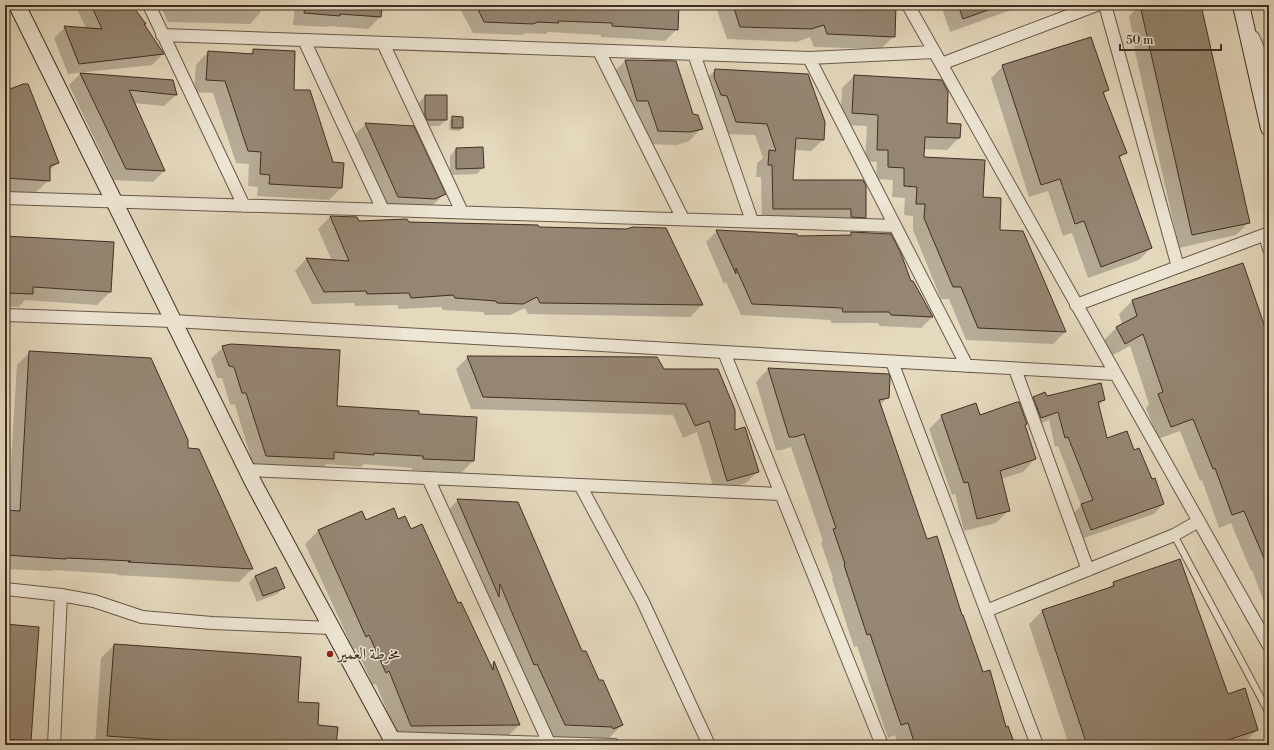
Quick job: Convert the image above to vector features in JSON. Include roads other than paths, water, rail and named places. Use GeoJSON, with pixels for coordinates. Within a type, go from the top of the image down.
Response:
{"type":"FeatureCollection","features":[{"type":"Feature","properties":{"kind":"street"},"geometry":{"type":"LineString","coordinates":[[17,5],[246,470],[393,742],[614,745]]}},
{"type":"Feature","properties":{"kind":"street"},"geometry":{"type":"LineString","coordinates":[[149,5],[244,206]]}},
{"type":"Feature","properties":{"kind":"street"},"geometry":{"type":"LineString","coordinates":[[908,5],[1269,646]]}},
{"type":"Feature","properties":{"kind":"street"},"geometry":{"type":"LineString","coordinates":[[941,64],[1097,5]]}},
{"type":"Feature","properties":{"kind":"street"},"geometry":{"type":"LineString","coordinates":[[1105,5],[1178,267]]}},
{"type":"Feature","properties":{"kind":"street"},"geometry":{"type":"LineString","coordinates":[[1241,8],[1269,74]]}},
{"type":"Feature","properties":{"kind":"street"},"geometry":{"type":"LineString","coordinates":[[1241,8],[1269,128]]}},
{"type":"Feature","properties":{"kind":"street"},"geometry":{"type":"LineString","coordinates":[[162,35],[810,58],[934,52]]}},
{"type":"Feature","properties":{"kind":"street"},"geometry":{"type":"LineString","coordinates":[[304,40],[383,210]]}},
{"type":"Feature","properties":{"kind":"street"},"geometry":{"type":"LineString","coordinates":[[383,43],[462,212]]}},
{"type":"Feature","properties":{"kind":"street"},"geometry":{"type":"LineString","coordinates":[[599,51],[684,219]]}},
{"type":"Feature","properties":{"kind":"street"},"geometry":{"type":"LineString","coordinates":[[694,54],[752,221]]}},
{"type":"Feature","properties":{"kind":"street"},"geometry":{"type":"LineString","coordinates":[[810,58],[967,366]]}},
{"type":"Feature","properties":{"kind":"street"},"geometry":{"type":"LineString","coordinates":[[5,198],[895,226]]}},
{"type":"Feature","properties":{"kind":"street"},"geometry":{"type":"LineString","coordinates":[[1076,305],[1267,234],[1269,249]]}},
{"type":"Feature","properties":{"kind":"street"},"geometry":{"type":"LineString","coordinates":[[6,315],[173,321],[1115,374]]}},
{"type":"Feature","properties":{"kind":"street"},"geometry":{"type":"LineString","coordinates":[[724,352],[882,745]]}},
{"type":"Feature","properties":{"kind":"street"},"geometry":{"type":"LineString","coordinates":[[892,362],[1037,745]]}},
{"type":"Feature","properties":{"kind":"street"},"geometry":{"type":"LineString","coordinates":[[1015,369],[1088,570]]}},
{"type":"Feature","properties":{"kind":"street"},"geometry":{"type":"LineString","coordinates":[[246,470],[781,494]]}},
{"type":"Feature","properties":{"kind":"street"},"geometry":{"type":"LineString","coordinates":[[428,478],[549,743]]}},
{"type":"Feature","properties":{"kind":"street"},"geometry":{"type":"LineString","coordinates":[[580,485],[643,602],[709,745]]}},
{"type":"Feature","properties":{"kind":"street"},"geometry":{"type":"LineString","coordinates":[[986,611],[1174,535],[1198,521]]}},
{"type":"Feature","properties":{"kind":"street"},"geometry":{"type":"LineString","coordinates":[[5,588],[94,601],[142,617],[212,623],[331,628]]}},
{"type":"Feature","properties":{"kind":"street"},"geometry":{"type":"LineString","coordinates":[[54,745],[61,595]]}},
{"type":"Feature","properties":{"kind":"lane"},"geometry":{"type":"LineString","coordinates":[[5,338],[6,315]]}},
{"type":"Feature","properties":{"kind":"lane"},"geometry":{"type":"LineString","coordinates":[[1174,535],[1269,713]]}},
{"type":"Feature","properties":{"kind":"place","name":"مخرطة العمير"},"geometry":{"type":"Point","coordinates":[330,654]}}]}
